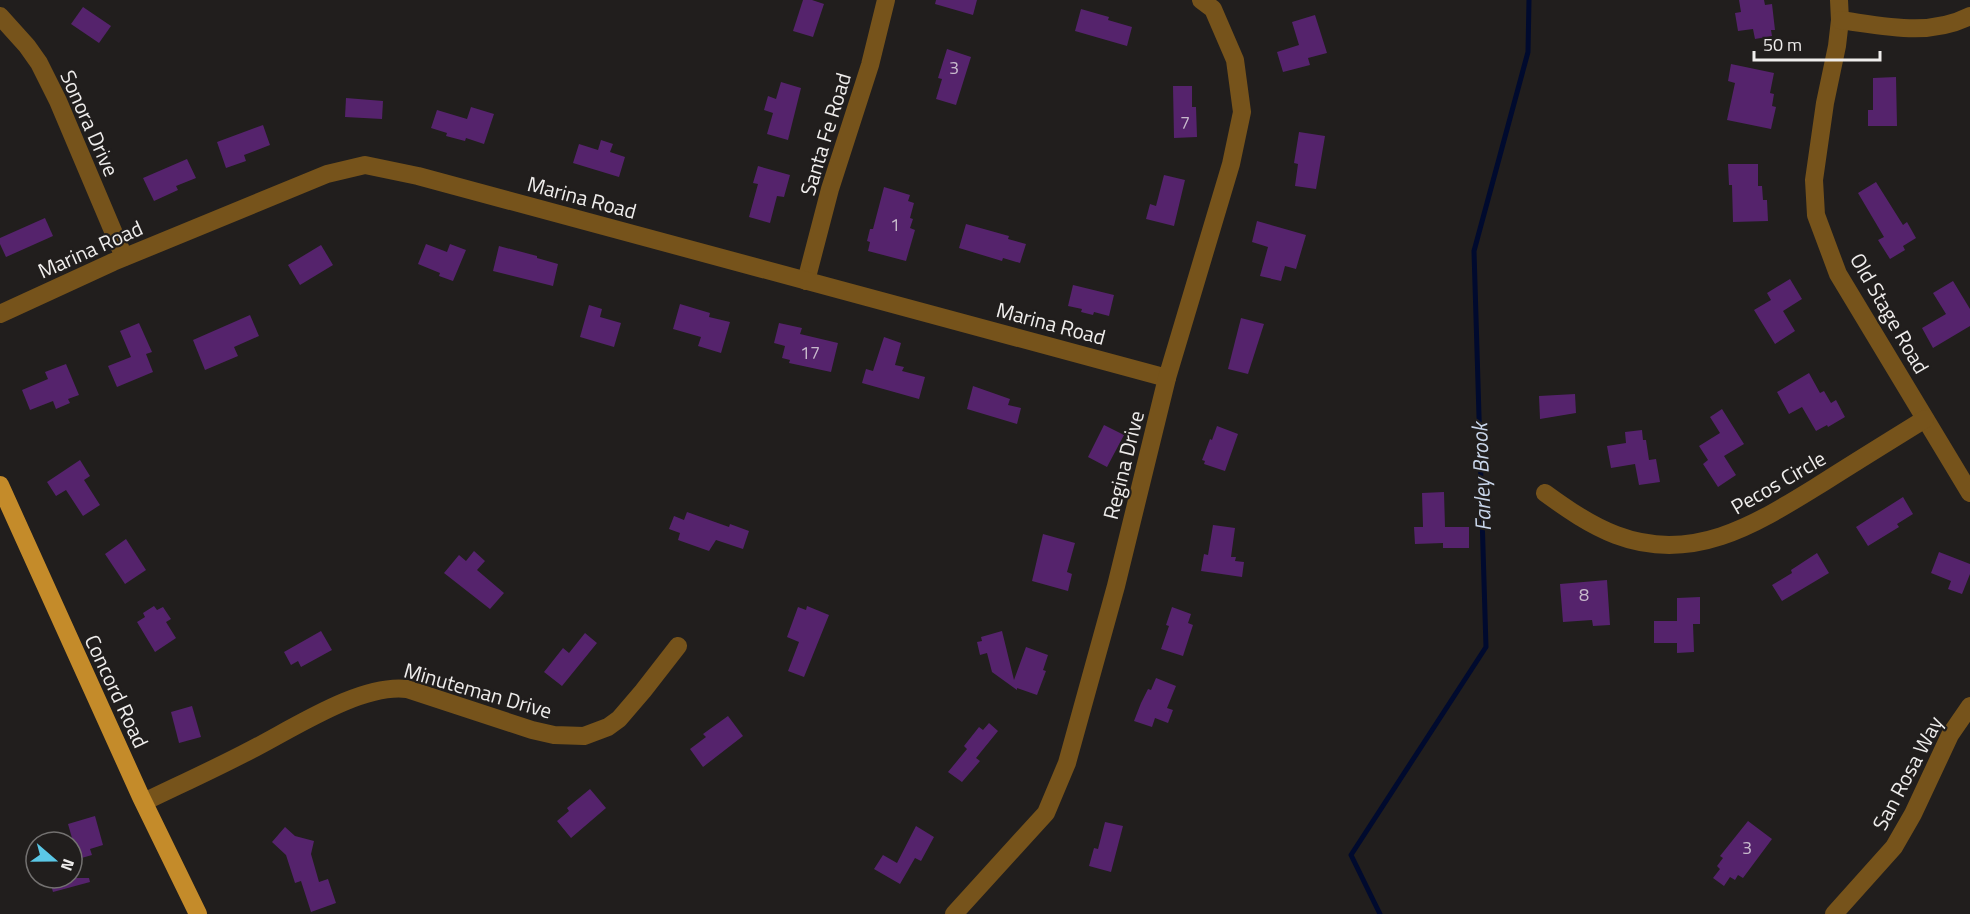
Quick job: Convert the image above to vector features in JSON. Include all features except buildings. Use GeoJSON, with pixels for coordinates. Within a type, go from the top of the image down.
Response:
{"type":"FeatureCollection","features":[{"type":"Feature","properties":{"kind":"main road","name":"Concord Road"},"geometry":{"type":"LineString","coordinates":[[0,485],[144,802],[198,914]]}},
{"type":"Feature","properties":{"kind":"street","name":"Santa Fe Road"},"geometry":{"type":"LineString","coordinates":[[806,280],[830,189],[870,65],[886,0]]}},
{"type":"Feature","properties":{"kind":"street","name":"Regina Drive"},"geometry":{"type":"LineString","coordinates":[[954,914],[1046,813],[1067,763],[1116,586],[1167,378],[1231,164],[1242,112],[1235,60],[1213,9],[1201,0]]}},
{"type":"Feature","properties":{"kind":"street","name":"Old Stage Road"},"geometry":{"type":"LineString","coordinates":[[1839,0],[1838,46],[1825,103],[1814,180],[1816,215],[1838,274],[1970,493]]}},
{"type":"Feature","properties":{"kind":"street","name":"Sonora Drive"},"geometry":{"type":"LineString","coordinates":[[0,16],[39,63],[58,101],[124,257]]}},
{"type":"Feature","properties":{"kind":"street"},"geometry":{"type":"LineString","coordinates":[[1840,20],[1906,29],[1947,24],[1970,16]]}},
{"type":"Feature","properties":{"kind":"street","name":"Marina Road"},"geometry":{"type":"LineString","coordinates":[[0,314],[124,257],[327,174],[365,165],[418,176],[1167,378]]}},
{"type":"Feature","properties":{"kind":"street","name":"Pecos Circle"},"geometry":{"type":"LineString","coordinates":[[1545,493],[1579,517],[1616,535],[1644,542],[1674,545],[1704,541],[1735,533],[1764,519],[1925,419]]}},
{"type":"Feature","properties":{"kind":"street","name":"Minuteman Drive"},"geometry":{"type":"LineString","coordinates":[[144,802],[341,703],[367,692],[393,687],[407,689],[532,730],[554,735],[584,736],[608,728],[643,691],[678,646]]}},
{"type":"Feature","properties":{"kind":"street","name":"San Rosa Way"},"geometry":{"type":"LineString","coordinates":[[1834,914],[1894,846],[1913,814],[1950,735],[1970,706]]}},
{"type":"Feature","properties":{"kind":"waterway","name":"Farley Brook"},"geometry":{"type":"LineString","coordinates":[[1380,914],[1351,855],[1486,647],[1474,251],[1528,52],[1529,0]]}}]}
